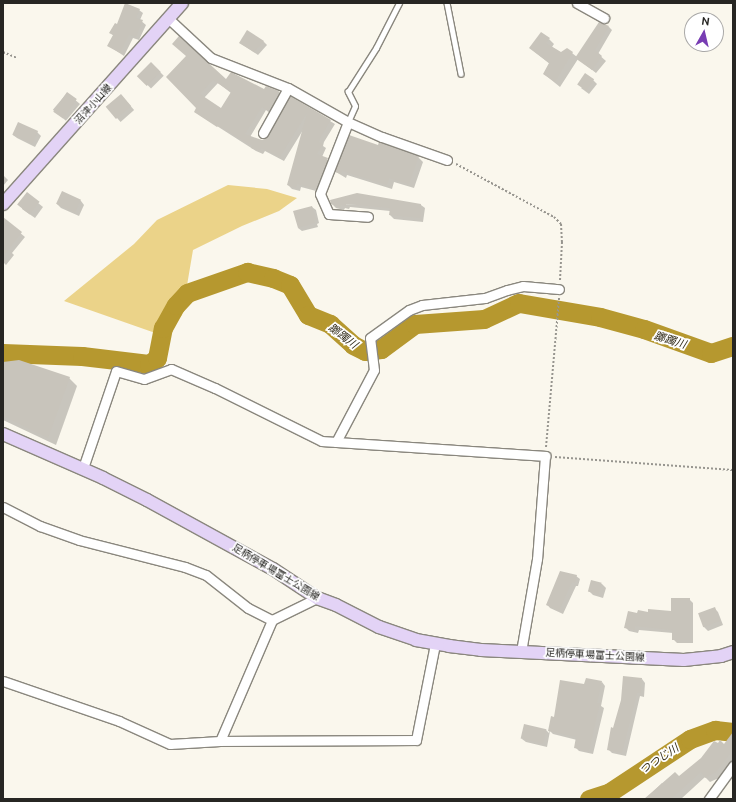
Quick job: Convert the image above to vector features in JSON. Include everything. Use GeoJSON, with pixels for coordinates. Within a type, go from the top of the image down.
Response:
{"type":"FeatureCollection","features":[{"type":"Feature","properties":{"kind":"main road","name":"沼津小山線"},"geometry":{"type":"LineString","coordinates":[[3,204],[182,3]]}},
{"type":"Feature","properties":{"kind":"main road","name":"足柄停車場富士公園線"},"geometry":{"type":"LineString","coordinates":[[3,434],[83,468],[146,500],[273,569],[317,598],[336,604],[379,627],[416,640],[481,650],[684,660],[721,656],[733,652]]}},
{"type":"Feature","properties":{"kind":"street"},"geometry":{"type":"LineString","coordinates":[[577,3],[604,18]]}},
{"type":"Feature","properties":{"kind":"street"},"geometry":{"type":"LineString","coordinates":[[169,19],[211,58],[288,88],[348,122],[382,137],[447,160]]}},
{"type":"Feature","properties":{"kind":"street"},"geometry":{"type":"LineString","coordinates":[[263,133],[288,88]]}},
{"type":"Feature","properties":{"kind":"street"},"geometry":{"type":"LineString","coordinates":[[348,122],[320,194],[329,214],[368,217]]}},
{"type":"Feature","properties":{"kind":"street"},"geometry":{"type":"LineString","coordinates":[[336,442],[374,370],[370,338],[409,310],[422,305],[485,298],[523,286],[559,292]]}},
{"type":"Feature","properties":{"kind":"street"},"geometry":{"type":"LineString","coordinates":[[83,468],[116,371],[144,379],[171,369],[215,388],[322,442],[545,456],[537,559],[521,652]]}},
{"type":"Feature","properties":{"kind":"street"},"geometry":{"type":"LineString","coordinates":[[3,507],[40,526],[79,540],[185,567],[206,575],[248,608],[272,620]]}},
{"type":"Feature","properties":{"kind":"street"},"geometry":{"type":"LineString","coordinates":[[220,741],[272,620],[317,598]]}},
{"type":"Feature","properties":{"kind":"street"},"geometry":{"type":"LineString","coordinates":[[3,681],[119,721],[170,744],[220,741],[416,740],[435,644]]}},
{"type":"Feature","properties":{"kind":"street"},"geometry":{"type":"LineString","coordinates":[[709,799],[733,766]]}},
{"type":"Feature","properties":{"kind":"lane"},"geometry":{"type":"LineString","coordinates":[[348,122],[355,106],[348,92],[376,48],[399,3]]}},
{"type":"Feature","properties":{"kind":"lane"},"geometry":{"type":"LineString","coordinates":[[446,3],[461,74]]}},
{"type":"Feature","properties":{"kind":"path"},"geometry":{"type":"LineString","coordinates":[[3,52],[17,58]]}},
{"type":"Feature","properties":{"kind":"path"},"geometry":{"type":"LineString","coordinates":[[447,160],[554,217],[561,224],[562,242],[559,292],[545,456],[733,470]]}},
{"type":"Feature","properties":{"kind":"shaded area"},"geometry":{"type":"Polygon","coordinates":[[[228,185],[267,189],[297,198],[279,211],[242,226],[193,250],[182,315],[161,335],[64,301],[134,244],[157,220],[228,185]]]}},
{"type":"Feature","properties":{"kind":"building"},"geometry":{"type":"Polygon","coordinates":[[[125,3],[140,9],[136,18],[143,20],[136,37],[129,35],[120,53],[107,46],[113,35],[109,33],[115,23],[117,24],[125,3]]]}},
{"type":"Feature","properties":{"kind":"building"},"geometry":{"type":"Polygon","coordinates":[[[599,22],[609,26],[595,50],[602,56],[592,70],[575,58],[599,22]]]}},
{"type":"Feature","properties":{"kind":"building"},"geometry":{"type":"Polygon","coordinates":[[[247,30],[264,41],[254,52],[239,43],[247,30]]]}},
{"type":"Feature","properties":{"kind":"building"},"geometry":{"type":"Polygon","coordinates":[[[541,32],[550,38],[546,43],[561,52],[567,48],[573,52],[555,82],[543,74],[549,63],[529,48],[541,32]]]}},
{"type":"Feature","properties":{"kind":"building"},"geometry":{"type":"Polygon","coordinates":[[[179,36],[226,79],[231,72],[264,89],[266,86],[279,91],[268,111],[262,107],[245,134],[262,140],[266,138],[290,96],[331,120],[319,142],[323,144],[317,154],[328,158],[316,189],[297,184],[296,188],[287,185],[307,113],[280,157],[261,148],[259,151],[251,148],[252,146],[222,128],[217,127],[194,112],[196,108],[166,77],[186,56],[172,44],[179,36]],[[213,80],[200,94],[221,108],[231,92],[213,80]]]}},
{"type":"Feature","properties":{"kind":"building"},"geometry":{"type":"Polygon","coordinates":[[[151,62],[161,72],[147,86],[137,76],[151,62]]]}},
{"type":"Feature","properties":{"kind":"building"},"geometry":{"type":"Polygon","coordinates":[[[585,73],[594,79],[586,91],[577,85],[585,73]]]}},
{"type":"Feature","properties":{"kind":"building"},"geometry":{"type":"Polygon","coordinates":[[[67,92],[77,99],[63,119],[53,112],[67,92]]]}},
{"type":"Feature","properties":{"kind":"building"},"geometry":{"type":"Polygon","coordinates":[[[121,94],[131,106],[116,119],[106,107],[121,94]]]}},
{"type":"Feature","properties":{"kind":"building"},"geometry":{"type":"Polygon","coordinates":[[[18,122],[38,131],[32,144],[12,135],[18,122]]]}},
{"type":"Feature","properties":{"kind":"building"},"geometry":{"type":"Polygon","coordinates":[[[349,135],[378,145],[379,142],[419,156],[409,184],[389,178],[387,185],[342,171],[341,174],[335,172],[349,135]]]}},
{"type":"Feature","properties":{"kind":"building"},"geometry":{"type":"Polygon","coordinates":[[[62,191],[81,200],[75,213],[56,204],[62,191]]]}},
{"type":"Feature","properties":{"kind":"building"},"geometry":{"type":"Polygon","coordinates":[[[27,192],[40,202],[30,214],[17,205],[27,192]]]}},
{"type":"Feature","properties":{"kind":"building"},"geometry":{"type":"Polygon","coordinates":[[[357,193],[421,204],[420,218],[389,215],[390,208],[346,204],[346,206],[341,205],[340,207],[331,204],[330,200],[357,193]]]}},
{"type":"Feature","properties":{"kind":"building"},"geometry":{"type":"Polygon","coordinates":[[[312,206],[316,219],[314,220],[315,223],[298,228],[293,211],[312,206]]]}},
{"type":"Feature","properties":{"kind":"building"},"geometry":{"type":"Polygon","coordinates":[[[3,217],[22,232],[3,257],[3,217]]]}},
{"type":"Feature","properties":{"kind":"building"},"geometry":{"type":"Polygon","coordinates":[[[19,360],[70,377],[48,438],[3,416],[3,362],[19,360]]]}},
{"type":"Feature","properties":{"kind":"building"},"geometry":{"type":"Polygon","coordinates":[[[560,571],[577,575],[575,583],[572,582],[559,611],[546,605],[560,571]]]}},
{"type":"Feature","properties":{"kind":"building"},"geometry":{"type":"Polygon","coordinates":[[[591,580],[602,583],[599,594],[588,592],[591,580]]]}},
{"type":"Feature","properties":{"kind":"building"},"geometry":{"type":"Polygon","coordinates":[[[671,598],[690,598],[690,640],[672,640],[672,630],[635,626],[635,630],[624,628],[628,611],[637,613],[638,610],[648,612],[648,609],[671,611],[671,598]]]}},
{"type":"Feature","properties":{"kind":"building"},"geometry":{"type":"Polygon","coordinates":[[[715,607],[720,621],[703,627],[698,613],[715,607]]]}},
{"type":"Feature","properties":{"kind":"building"},"geometry":{"type":"Polygon","coordinates":[[[623,676],[642,678],[641,693],[637,693],[622,753],[607,750],[611,727],[613,728],[621,700],[623,676]]]}},
{"type":"Feature","properties":{"kind":"building"},"geometry":{"type":"Polygon","coordinates":[[[586,678],[602,681],[597,703],[600,703],[589,751],[574,748],[576,737],[548,731],[551,716],[554,717],[560,680],[584,684],[586,678]]]}},
{"type":"Feature","properties":{"kind":"building"},"geometry":{"type":"Polygon","coordinates":[[[524,724],[546,729],[543,744],[521,739],[524,724]]]}},
{"type":"Feature","properties":{"kind":"building"},"geometry":{"type":"Polygon","coordinates":[[[733,732],[733,750],[716,772],[705,778],[701,772],[671,799],[644,799],[675,772],[679,776],[701,758],[714,741],[718,743],[720,740],[724,744],[733,732]]]}},
{"type":"Feature","properties":{"kind":"waterway","name":"躑躅川"},"geometry":{"type":"LineString","coordinates":[[3,353],[82,356],[149,364],[157,358],[163,328],[176,305],[187,293],[247,272],[273,278],[290,285],[308,315],[330,324],[353,345],[365,351],[381,349],[415,324],[484,319],[519,303],[600,317],[644,329],[711,353],[733,346]]}},
{"type":"Feature","properties":{"kind":"waterway","name":"つつじ川"},"geometry":{"type":"LineString","coordinates":[[589,799],[610,792],[690,739],[715,730],[733,732]]}}]}
